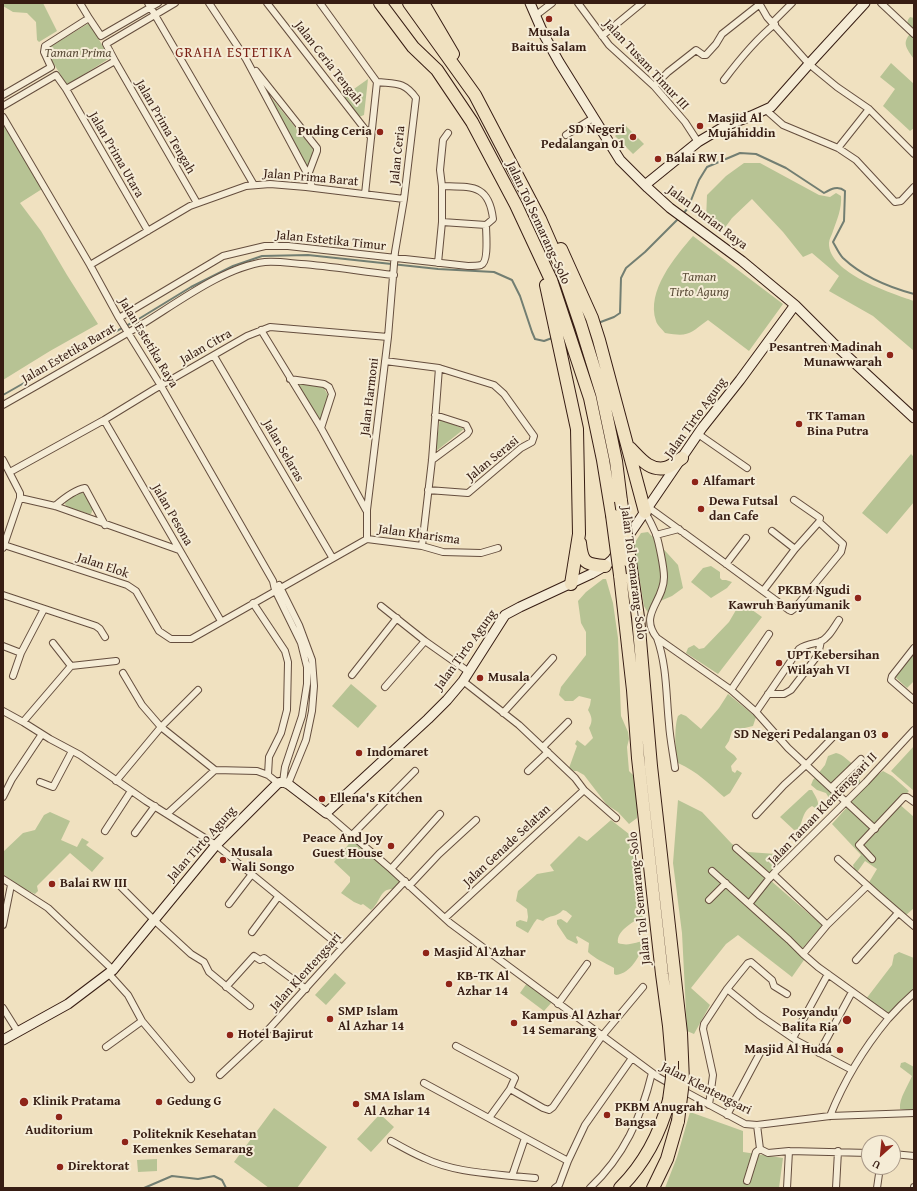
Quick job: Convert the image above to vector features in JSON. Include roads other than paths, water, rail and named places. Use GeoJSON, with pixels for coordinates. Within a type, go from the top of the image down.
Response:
{"type":"FeatureCollection","features":[{"type":"Feature","properties":{"kind":"highway","name":"Jalan Tol Semarang–Solo"},"geometry":{"type":"LineString","coordinates":[[380,3],[413,47],[437,70],[472,122],[516,205],[552,280],[562,332],[575,352],[590,398],[612,514],[620,575],[634,690],[638,758],[672,1061],[672,1078],[669,1100],[654,1143],[639,1167],[620,1188]]}},
{"type":"Feature","properties":{"kind":"highway","name":"Jalan Tol Semarang–Solo"},"geometry":{"type":"LineString","coordinates":[[409,3],[475,95],[540,219],[561,267],[581,326],[602,394],[616,461],[638,617],[651,766],[681,1033],[683,1081],[678,1122],[667,1159],[654,1188]]}},
{"type":"Feature","properties":{"kind":"highway"},"geometry":{"type":"LineString","coordinates":[[423,3],[475,95]]}},
{"type":"Feature","properties":{"kind":"highway"},"geometry":{"type":"LineString","coordinates":[[540,219],[564,252],[592,318],[647,509]]}},
{"type":"Feature","properties":{"kind":"highway"},"geometry":{"type":"LineString","coordinates":[[562,332],[562,355],[577,429],[579,534],[581,555],[583,559],[592,565],[605,566]]}},
{"type":"Feature","properties":{"kind":"highway"},"geometry":{"type":"LineString","coordinates":[[628,446],[641,460],[648,465],[657,468],[666,468],[682,458]]}},
{"type":"Feature","properties":{"kind":"highway"},"geometry":{"type":"LineString","coordinates":[[571,584],[579,534]]}},
{"type":"Feature","properties":{"kind":"main road","name":"Jalan Durian Raya"},"geometry":{"type":"LineString","coordinates":[[530,3],[544,35],[559,62],[620,160],[645,185],[676,212],[742,261],[795,305],[832,342],[914,418]]}},
{"type":"Feature","properties":{"kind":"main road"},"geometry":{"type":"LineString","coordinates":[[645,185],[698,142],[725,126],[771,107],[865,3]]}},
{"type":"Feature","properties":{"kind":"main road","name":"Jalan Tirto Agung"},"geometry":{"type":"LineString","coordinates":[[326,813],[428,719],[463,681],[505,615],[571,584],[605,566],[612,560],[698,434],[795,305]]}},
{"type":"Feature","properties":{"kind":"main road"},"geometry":{"type":"LineString","coordinates":[[283,783],[326,813]]}},
{"type":"Feature","properties":{"kind":"main road","name":"Jalan Tirto Agung"},"geometry":{"type":"LineString","coordinates":[[3,1040],[68,1004],[111,972],[216,844],[283,783]]}},
{"type":"Feature","properties":{"kind":"street","name":"Jalan Prima Tengah"},"geometry":{"type":"LineString","coordinates":[[80,3],[106,44],[114,61],[197,204]]}},
{"type":"Feature","properties":{"kind":"street"},"geometry":{"type":"LineString","coordinates":[[101,36],[149,5],[158,3]]}},
{"type":"Feature","properties":{"kind":"street"},"geometry":{"type":"LineString","coordinates":[[106,44],[175,3]]}},
{"type":"Feature","properties":{"kind":"street"},"geometry":{"type":"LineString","coordinates":[[209,3],[246,59],[317,148],[308,175]]}},
{"type":"Feature","properties":{"kind":"street","name":"Jalan Ceria Tengah"},"geometry":{"type":"LineString","coordinates":[[267,3],[371,137]]}},
{"type":"Feature","properties":{"kind":"street"},"geometry":{"type":"LineString","coordinates":[[320,3],[376,82],[365,194]]}},
{"type":"Feature","properties":{"kind":"street"},"geometry":{"type":"LineString","coordinates":[[535,16],[552,3]]}},
{"type":"Feature","properties":{"kind":"street","name":"Jalan Tusam Timur III"},"geometry":{"type":"LineString","coordinates":[[578,3],[609,45],[654,86],[677,112],[698,142]]}},
{"type":"Feature","properties":{"kind":"street"},"geometry":{"type":"LineString","coordinates":[[602,36],[642,3]]}},
{"type":"Feature","properties":{"kind":"street"},"geometry":{"type":"LineString","coordinates":[[724,80],[738,61],[792,3]]}},
{"type":"Feature","properties":{"kind":"street"},"geometry":{"type":"LineString","coordinates":[[881,3],[914,34]]}},
{"type":"Feature","properties":{"kind":"street"},"geometry":{"type":"LineString","coordinates":[[654,86],[668,72],[696,50],[703,55],[706,54],[716,44],[722,34],[759,4],[768,17],[809,64],[837,87],[869,109],[914,154]]}},
{"type":"Feature","properties":{"kind":"street"},"geometry":{"type":"LineString","coordinates":[[149,5],[254,185]]}},
{"type":"Feature","properties":{"kind":"street","name":"Jalan Prima Utara"},"geometry":{"type":"LineString","coordinates":[[89,18],[45,46],[44,52],[51,67],[66,89],[148,231]]}},
{"type":"Feature","properties":{"kind":"street"},"geometry":{"type":"LineString","coordinates":[[246,59],[308,175],[312,187]]}},
{"type":"Feature","properties":{"kind":"street"},"geometry":{"type":"LineString","coordinates":[[66,89],[114,61]]}},
{"type":"Feature","properties":{"kind":"street"},"geometry":{"type":"LineString","coordinates":[[3,95],[51,67]]}},
{"type":"Feature","properties":{"kind":"street"},"geometry":{"type":"LineString","coordinates":[[3,106],[56,75]]}},
{"type":"Feature","properties":{"kind":"street","name":"Jalan Ceria"},"geometry":{"type":"LineString","coordinates":[[376,82],[405,86],[416,98],[395,259]]}},
{"type":"Feature","properties":{"kind":"street"},"geometry":{"type":"LineString","coordinates":[[838,148],[869,109]]}},
{"type":"Feature","properties":{"kind":"street"},"geometry":{"type":"LineString","coordinates":[[766,110],[783,125],[838,148],[856,160],[895,202],[901,201],[914,187]]}},
{"type":"Feature","properties":{"kind":"street","name":"Jalan Estetika Raya"},"geometry":{"type":"LineString","coordinates":[[3,117],[120,319],[161,386],[273,581],[276,582],[301,643],[307,667],[308,684],[302,716],[284,767],[283,783]]}},
{"type":"Feature","properties":{"kind":"street"},"geometry":{"type":"LineString","coordinates":[[566,135],[593,118]]}},
{"type":"Feature","properties":{"kind":"street"},"geometry":{"type":"LineString","coordinates":[[438,263],[442,222],[442,186],[440,170],[443,140],[448,132]]}},
{"type":"Feature","properties":{"kind":"street","name":"Jalan Prima Barat"},"geometry":{"type":"LineString","coordinates":[[90,265],[190,206],[246,186],[270,184],[312,187],[404,199]]}},
{"type":"Feature","properties":{"kind":"street","name":"Jalan Estetika Timur"},"geometry":{"type":"LineString","coordinates":[[120,319],[223,256],[265,246],[288,246],[468,266],[481,265],[485,261],[486,256],[486,226],[494,218],[489,201],[483,193],[472,187],[442,186]]}},
{"type":"Feature","properties":{"kind":"street"},"geometry":{"type":"LineString","coordinates":[[442,222],[486,226]]}},
{"type":"Feature","properties":{"kind":"street","name":"Jalan Harmoni"},"geometry":{"type":"LineString","coordinates":[[367,539],[367,510],[388,337],[395,259]]}},
{"type":"Feature","properties":{"kind":"street","name":"Jalan Estetika Barat"},"geometry":{"type":"LineString","coordinates":[[3,405],[127,330],[218,278],[245,266],[265,262],[283,262],[331,266],[372,273],[394,273]]}},
{"type":"Feature","properties":{"kind":"street","name":"Jalan Citra"},"geometry":{"type":"LineString","coordinates":[[10,472],[261,330],[270,327],[288,327],[388,337]]}},
{"type":"Feature","properties":{"kind":"street"},"geometry":{"type":"LineString","coordinates":[[261,330],[321,428],[367,510]]}},
{"type":"Feature","properties":{"kind":"street","name":"Jalan Selaras"},"geometry":{"type":"LineString","coordinates":[[214,356],[332,557]]}},
{"type":"Feature","properties":{"kind":"street","name":"Jalan Serasi"},"geometry":{"type":"LineString","coordinates":[[385,361],[439,368],[498,387],[534,434],[532,442],[521,448],[468,494],[428,490]]}},
{"type":"Feature","properties":{"kind":"street"},"geometry":{"type":"LineString","coordinates":[[422,546],[432,460],[439,368]]}},
{"type":"Feature","properties":{"kind":"street"},"geometry":{"type":"LineString","coordinates":[[290,379],[324,384],[329,387],[332,394],[321,428]]}},
{"type":"Feature","properties":{"kind":"street"},"geometry":{"type":"LineString","coordinates":[[432,460],[469,431],[466,426],[436,415]]}},
{"type":"Feature","properties":{"kind":"street","name":"Jalan Pesona"},"geometry":{"type":"LineString","coordinates":[[104,420],[221,621]]}},
{"type":"Feature","properties":{"kind":"street"},"geometry":{"type":"LineString","coordinates":[[698,434],[747,468]]}},
{"type":"Feature","properties":{"kind":"street"},"geometry":{"type":"LineString","coordinates":[[3,460],[20,493],[20,498],[3,546]]}},
{"type":"Feature","properties":{"kind":"street"},"geometry":{"type":"LineString","coordinates":[[55,506],[61,500],[79,489],[85,488],[105,524]]}},
{"type":"Feature","properties":{"kind":"street"},"geometry":{"type":"LineString","coordinates":[[20,498],[55,506],[179,550]]}},
{"type":"Feature","properties":{"kind":"street"},"geometry":{"type":"LineString","coordinates":[[647,509],[682,531],[791,611],[796,608],[843,547],[843,544],[819,522],[820,518],[794,500]]}},
{"type":"Feature","properties":{"kind":"street"},"geometry":{"type":"LineString","coordinates":[[647,509],[656,535],[663,565],[663,584],[650,616],[650,626],[652,632],[657,638],[731,690],[756,712],[788,748],[807,764],[875,829]]}},
{"type":"Feature","properties":{"kind":"street"},"geometry":{"type":"LineString","coordinates":[[763,591],[795,549],[819,522]]}},
{"type":"Feature","properties":{"kind":"street"},"geometry":{"type":"LineString","coordinates":[[656,535],[682,531]]}},
{"type":"Feature","properties":{"kind":"street"},"geometry":{"type":"LineString","coordinates":[[772,531],[795,549]]}},
{"type":"Feature","properties":{"kind":"street"},"geometry":{"type":"LineString","coordinates":[[726,564],[746,538]]}},
{"type":"Feature","properties":{"kind":"street","name":"Jalan Kharisma"},"geometry":{"type":"LineString","coordinates":[[278,588],[367,539],[422,546],[444,552],[481,553],[498,548]]}},
{"type":"Feature","properties":{"kind":"street","name":"Jalan Elok"},"geometry":{"type":"LineString","coordinates":[[3,546],[127,586],[136,591],[158,631],[170,639],[191,639],[278,588]]}},
{"type":"Feature","properties":{"kind":"street","name":"Jalan Estetika Raya"},"geometry":{"type":"LineString","coordinates":[[278,588],[298,624],[312,660],[314,686],[306,740],[293,770],[283,783]]}},
{"type":"Feature","properties":{"kind":"street"},"geometry":{"type":"LineString","coordinates":[[3,595],[96,626],[105,637]]}},
{"type":"Feature","properties":{"kind":"street"},"geometry":{"type":"LineString","coordinates":[[253,603],[285,651],[288,662],[286,714],[281,733],[269,757],[268,775]]}},
{"type":"Feature","properties":{"kind":"street"},"geometry":{"type":"LineString","coordinates":[[380,606],[425,641],[469,672]]}},
{"type":"Feature","properties":{"kind":"street"},"geometry":{"type":"LineString","coordinates":[[13,676],[21,653],[44,609]]}},
{"type":"Feature","properties":{"kind":"street"},"geometry":{"type":"LineString","coordinates":[[352,675],[396,618]]}},
{"type":"Feature","properties":{"kind":"street"},"geometry":{"type":"LineString","coordinates":[[756,712],[800,649],[808,644],[821,641],[828,635],[839,620]]}},
{"type":"Feature","properties":{"kind":"street"},"geometry":{"type":"LineString","coordinates":[[731,690],[769,634]]}},
{"type":"Feature","properties":{"kind":"street"},"geometry":{"type":"LineString","coordinates":[[657,638],[662,650],[665,668],[669,725],[675,768]]}},
{"type":"Feature","properties":{"kind":"street"},"geometry":{"type":"LineString","coordinates":[[385,687],[425,641]]}},
{"type":"Feature","properties":{"kind":"street"},"geometry":{"type":"LineString","coordinates":[[768,694],[784,694],[791,690],[818,655],[821,641]]}},
{"type":"Feature","properties":{"kind":"street"},"geometry":{"type":"LineString","coordinates":[[53,643],[71,666]]}},
{"type":"Feature","properties":{"kind":"street"},"geometry":{"type":"LineString","coordinates":[[3,646],[21,653]]}},
{"type":"Feature","properties":{"kind":"street"},"geometry":{"type":"LineString","coordinates":[[914,648],[892,676],[891,680],[914,700]]}},
{"type":"Feature","properties":{"kind":"street"},"geometry":{"type":"LineString","coordinates":[[503,713],[553,658]]}},
{"type":"Feature","properties":{"kind":"street"},"geometry":{"type":"LineString","coordinates":[[23,722],[71,666],[116,661]]}},
{"type":"Feature","properties":{"kind":"street"},"geometry":{"type":"LineString","coordinates":[[124,673],[142,704],[161,727],[215,770],[257,771],[283,783]]}},
{"type":"Feature","properties":{"kind":"street"},"geometry":{"type":"LineString","coordinates":[[463,681],[503,713],[545,750],[575,778],[584,790],[616,818]]}},
{"type":"Feature","properties":{"kind":"street"},"geometry":{"type":"LineString","coordinates":[[116,781],[161,727],[198,690]]}},
{"type":"Feature","properties":{"kind":"street"},"geometry":{"type":"LineString","coordinates":[[3,712],[72,751],[131,791],[216,844],[278,897],[342,948]]}},
{"type":"Feature","properties":{"kind":"street"},"geometry":{"type":"LineString","coordinates":[[302,716],[310,718]]}},
{"type":"Feature","properties":{"kind":"street"},"geometry":{"type":"LineString","coordinates":[[528,771],[568,722]]}},
{"type":"Feature","properties":{"kind":"street","name":"Jalan Taman Klentengsari II"},"geometry":{"type":"LineString","coordinates":[[828,925],[771,876],[866,782],[914,730]]}},
{"type":"Feature","properties":{"kind":"street"},"geometry":{"type":"LineString","coordinates":[[3,797],[12,779],[42,734]]}},
{"type":"Feature","properties":{"kind":"street"},"geometry":{"type":"LineString","coordinates":[[756,815],[832,738]]}},
{"type":"Feature","properties":{"kind":"street"},"geometry":{"type":"LineString","coordinates":[[40,782],[53,787],[72,751]]}},
{"type":"Feature","properties":{"kind":"street"},"geometry":{"type":"LineString","coordinates":[[831,788],[861,759]]}},
{"type":"Feature","properties":{"kind":"street"},"geometry":{"type":"LineString","coordinates":[[284,767],[293,770]]}},
{"type":"Feature","properties":{"kind":"street"},"geometry":{"type":"LineString","coordinates":[[167,814],[215,770]]}},
{"type":"Feature","properties":{"kind":"street"},"geometry":{"type":"LineString","coordinates":[[352,835],[415,771]]}},
{"type":"Feature","properties":{"kind":"street","name":"Jalan Genade Selatan"},"geometry":{"type":"LineString","coordinates":[[445,918],[584,790]]}},
{"type":"Feature","properties":{"kind":"street"},"geometry":{"type":"LineString","coordinates":[[105,831],[131,791]]}},
{"type":"Feature","properties":{"kind":"street"},"geometry":{"type":"LineString","coordinates":[[872,859],[859,845],[905,797],[908,797],[914,802]]}},
{"type":"Feature","properties":{"kind":"street"},"geometry":{"type":"LineString","coordinates":[[135,833],[155,806]]}},
{"type":"Feature","properties":{"kind":"street","name":"Jalan Klentengsari"},"geometry":{"type":"LineString","coordinates":[[326,813],[445,918],[558,1004],[652,1073],[745,1124],[757,1125],[830,1116],[914,1114]]}},
{"type":"Feature","properties":{"kind":"street"},"geometry":{"type":"LineString","coordinates":[[391,869],[440,814]]}},
{"type":"Feature","properties":{"kind":"street"},"geometry":{"type":"LineString","coordinates":[[407,884],[476,820]]}},
{"type":"Feature","properties":{"kind":"street"},"geometry":{"type":"LineString","coordinates":[[736,848],[771,876],[749,904]]}},
{"type":"Feature","properties":{"kind":"street"},"geometry":{"type":"LineString","coordinates":[[838,859],[914,926]]}},
{"type":"Feature","properties":{"kind":"street"},"geometry":{"type":"LineString","coordinates":[[712,871],[803,954],[852,992],[889,1018]]}},
{"type":"Feature","properties":{"kind":"street"},"geometry":{"type":"LineString","coordinates":[[229,904],[252,874]]}},
{"type":"Feature","properties":{"kind":"street"},"geometry":{"type":"LineString","coordinates":[[3,879],[48,908],[111,972],[128,995],[142,1021],[191,1079]]}},
{"type":"Feature","properties":{"kind":"street"},"geometry":{"type":"LineString","coordinates":[[709,900],[726,883]]}},
{"type":"Feature","properties":{"kind":"street","name":"Jalan Klentengsari"},"geometry":{"type":"LineString","coordinates":[[220,1075],[268,1030],[342,948],[407,884]]}},
{"type":"Feature","properties":{"kind":"street"},"geometry":{"type":"LineString","coordinates":[[3,925],[11,885]]}},
{"type":"Feature","properties":{"kind":"street"},"geometry":{"type":"LineString","coordinates":[[803,954],[828,925],[867,886]]}},
{"type":"Feature","properties":{"kind":"street"},"geometry":{"type":"LineString","coordinates":[[121,887],[191,954],[204,962],[209,972],[250,1006]]}},
{"type":"Feature","properties":{"kind":"street"},"geometry":{"type":"LineString","coordinates":[[252,932],[278,897]]}},
{"type":"Feature","properties":{"kind":"street"},"geometry":{"type":"LineString","coordinates":[[856,960],[898,913]]}},
{"type":"Feature","properties":{"kind":"street"},"geometry":{"type":"LineString","coordinates":[[226,987],[254,956],[260,960],[264,958],[306,989]]}},
{"type":"Feature","properties":{"kind":"street"},"geometry":{"type":"LineString","coordinates":[[709,1105],[713,1075],[703,1029],[704,1024],[727,989],[748,963],[751,962],[773,981],[774,986],[787,994]]}},
{"type":"Feature","properties":{"kind":"street"},"geometry":{"type":"LineString","coordinates":[[558,1004],[587,964]]}},
{"type":"Feature","properties":{"kind":"street"},"geometry":{"type":"LineString","coordinates":[[792,1038],[828,974]]}},
{"type":"Feature","properties":{"kind":"street"},"geometry":{"type":"LineString","coordinates":[[510,1089],[549,1110],[602,1036],[643,987]]}},
{"type":"Feature","properties":{"kind":"street"},"geometry":{"type":"LineString","coordinates":[[727,989],[759,1015],[792,1038],[852,1070]]}},
{"type":"Feature","properties":{"kind":"street"},"geometry":{"type":"LineString","coordinates":[[819,1053],[852,992]]}},
{"type":"Feature","properties":{"kind":"street"},"geometry":{"type":"LineString","coordinates":[[830,1116],[852,1070],[871,1042],[889,1018],[914,993]]}},
{"type":"Feature","properties":{"kind":"street"},"geometry":{"type":"LineString","coordinates":[[3,1008],[18,1032]]}},
{"type":"Feature","properties":{"kind":"street"},"geometry":{"type":"LineString","coordinates":[[106,1047],[142,1021]]}},
{"type":"Feature","properties":{"kind":"street"},"geometry":{"type":"LineString","coordinates":[[456,1046],[514,1077],[510,1089],[489,1118]]}},
{"type":"Feature","properties":{"kind":"street"},"geometry":{"type":"LineString","coordinates":[[726,1114],[760,1053]]}},
{"type":"Feature","properties":{"kind":"street"},"geometry":{"type":"LineString","coordinates":[[555,1188],[559,1185],[568,1161],[585,1125],[632,1058]]}},
{"type":"Feature","properties":{"kind":"street"},"geometry":{"type":"LineString","coordinates":[[590,1188],[614,1161],[627,1143],[638,1120],[647,1095],[652,1073]]}},
{"type":"Feature","properties":{"kind":"street"},"geometry":{"type":"LineString","coordinates":[[424,1083],[568,1161]]}},
{"type":"Feature","properties":{"kind":"street"},"geometry":{"type":"LineString","coordinates":[[757,1125],[760,1150]]}},
{"type":"Feature","properties":{"kind":"street"},"geometry":{"type":"LineString","coordinates":[[512,1176],[525,1138]]}},
{"type":"Feature","properties":{"kind":"street"},"geometry":{"type":"LineString","coordinates":[[391,1141],[423,1158],[462,1170],[535,1178]]}},
{"type":"Feature","properties":{"kind":"street"},"geometry":{"type":"LineString","coordinates":[[760,1150],[768,1152],[861,1153]]}},
{"type":"Feature","properties":{"kind":"street"},"geometry":{"type":"LineString","coordinates":[[747,1181],[756,1152],[760,1150]]}},
{"type":"Feature","properties":{"kind":"street"},"geometry":{"type":"LineString","coordinates":[[787,1188],[789,1151]]}},
{"type":"Feature","properties":{"kind":"street"},"geometry":{"type":"LineString","coordinates":[[836,1188],[838,1152]]}},
{"type":"Feature","properties":{"kind":"street"},"geometry":{"type":"LineString","coordinates":[[901,1155],[914,1156]]}},
{"type":"Feature","properties":{"kind":"street"},"geometry":{"type":"LineString","coordinates":[[877,1188],[879,1175]]}},
{"type":"Feature","properties":{"kind":"waterway"},"geometry":{"type":"LineString","coordinates":[[682,215],[688,208],[699,180],[707,167],[740,153],[756,154],[786,168],[824,193],[837,188],[845,191],[844,221],[833,242],[840,255],[858,270],[876,280],[914,294]]}},
{"type":"Feature","properties":{"kind":"waterway"},"geometry":{"type":"LineString","coordinates":[[598,323],[620,313],[621,278],[626,268],[645,252],[679,218]]}},
{"type":"Feature","properties":{"kind":"waterway"},"geometry":{"type":"LineString","coordinates":[[3,395],[137,320],[191,287],[233,266],[262,256],[308,255],[438,269],[494,272],[512,280],[520,296],[535,339],[544,341],[552,338]]}},
{"type":"Feature","properties":{"kind":"waterway"},"geometry":{"type":"LineString","coordinates":[[144,1188],[172,1176],[198,1179],[214,1176],[222,1180],[226,1188]]}},
{"type":"Feature","properties":{"kind":"place","name":"Musala Baitus Salam"},"geometry":{"type":"Point","coordinates":[549,19]}},
{"type":"Feature","properties":{"kind":"place","name":"Masjid Al Mujahiddin"},"geometry":{"type":"Point","coordinates":[700,126]}},
{"type":"Feature","properties":{"kind":"place","name":"Puding Ceria"},"geometry":{"type":"Point","coordinates":[380,132]}},
{"type":"Feature","properties":{"kind":"place","name":"SD Negeri Pedalangan 01"},"geometry":{"type":"Point","coordinates":[633,137]}},
{"type":"Feature","properties":{"kind":"place","name":"Balai RW I"},"geometry":{"type":"Point","coordinates":[658,159]}},
{"type":"Feature","properties":{"kind":"place","name":"Pesantren Madinah Munawwarah"},"geometry":{"type":"Point","coordinates":[890,355]}},
{"type":"Feature","properties":{"kind":"place","name":"TK Taman Bina Putra"},"geometry":{"type":"Point","coordinates":[799,424]}},
{"type":"Feature","properties":{"kind":"place","name":"Alfamart"},"geometry":{"type":"Point","coordinates":[695,482]}},
{"type":"Feature","properties":{"kind":"place","name":"Dewa Futsal dan Cafe"},"geometry":{"type":"Point","coordinates":[701,509]}},
{"type":"Feature","properties":{"kind":"place","name":"PKBM Ngudi Kawruh Banyumanik"},"geometry":{"type":"Point","coordinates":[858,598]}},
{"type":"Feature","properties":{"kind":"place","name":"UPT Kebersihan Wilayah VI"},"geometry":{"type":"Point","coordinates":[779,663]}},
{"type":"Feature","properties":{"kind":"place","name":"Musala"},"geometry":{"type":"Point","coordinates":[480,678]}},
{"type":"Feature","properties":{"kind":"place","name":"SD Negeri Pedalangan 03"},"geometry":{"type":"Point","coordinates":[885,735]}},
{"type":"Feature","properties":{"kind":"place","name":"Indomaret"},"geometry":{"type":"Point","coordinates":[359,753]}},
{"type":"Feature","properties":{"kind":"place","name":"Ellena's Kitchen"},"geometry":{"type":"Point","coordinates":[322,799]}},
{"type":"Feature","properties":{"kind":"place","name":"Peace And Joy Guest House"},"geometry":{"type":"Point","coordinates":[391,846]}},
{"type":"Feature","properties":{"kind":"place","name":"Musala Wali Songo"},"geometry":{"type":"Point","coordinates":[223,860]}},
{"type":"Feature","properties":{"kind":"place","name":"Balai RW III"},"geometry":{"type":"Point","coordinates":[52,884]}},
{"type":"Feature","properties":{"kind":"place","name":"Masjid Al Azhar"},"geometry":{"type":"Point","coordinates":[426,953]}},
{"type":"Feature","properties":{"kind":"place","name":"KB-TK Al Azhar 14"},"geometry":{"type":"Point","coordinates":[449,984]}},
{"type":"Feature","properties":{"kind":"place","name":"SMP Islam Al Azhar 14"},"geometry":{"type":"Point","coordinates":[330,1019]}},
{"type":"Feature","properties":{"kind":"place","name":"Posyandu Balita Ria"},"geometry":{"type":"Point","coordinates":[847,1020]}},
{"type":"Feature","properties":{"kind":"place","name":"Kampus Al Azhar 14 Semarang"},"geometry":{"type":"Point","coordinates":[514,1023]}},
{"type":"Feature","properties":{"kind":"place","name":"Hotel Bajirut"},"geometry":{"type":"Point","coordinates":[230,1035]}},
{"type":"Feature","properties":{"kind":"place","name":"Masjid Al Huda"},"geometry":{"type":"Point","coordinates":[840,1050]}},
{"type":"Feature","properties":{"kind":"place","name":"Klinik Pratama"},"geometry":{"type":"Point","coordinates":[24,1102]}},
{"type":"Feature","properties":{"kind":"place","name":"Gedung G"},"geometry":{"type":"Point","coordinates":[159,1102]}},
{"type":"Feature","properties":{"kind":"place","name":"SMA Islam Al Azhar 14"},"geometry":{"type":"Point","coordinates":[356,1104]}},
{"type":"Feature","properties":{"kind":"place","name":"PKBM Anugrah Bangsa"},"geometry":{"type":"Point","coordinates":[607,1115]}},
{"type":"Feature","properties":{"kind":"place","name":"Auditorium"},"geometry":{"type":"Point","coordinates":[59,1117]}},
{"type":"Feature","properties":{"kind":"place","name":"Politeknik Kesehatan Kemenkes Semarang"},"geometry":{"type":"Point","coordinates":[125,1142]}},
{"type":"Feature","properties":{"kind":"place","name":"Direktorat"},"geometry":{"type":"Point","coordinates":[60,1167]}},
{"type":"Feature","properties":{"kind":"district","name":"GRAHA ESTETIKA"},"geometry":{"type":"Point","coordinates":[234,53]}},
{"type":"Feature","properties":{"kind":"park label","name":"Taman Prima"},"geometry":{"type":"Point","coordinates":[78,54]}},
{"type":"Feature","properties":{"kind":"park label","name":"Taman Tirto Agung"},"geometry":{"type":"Point","coordinates":[699,286]}}]}
